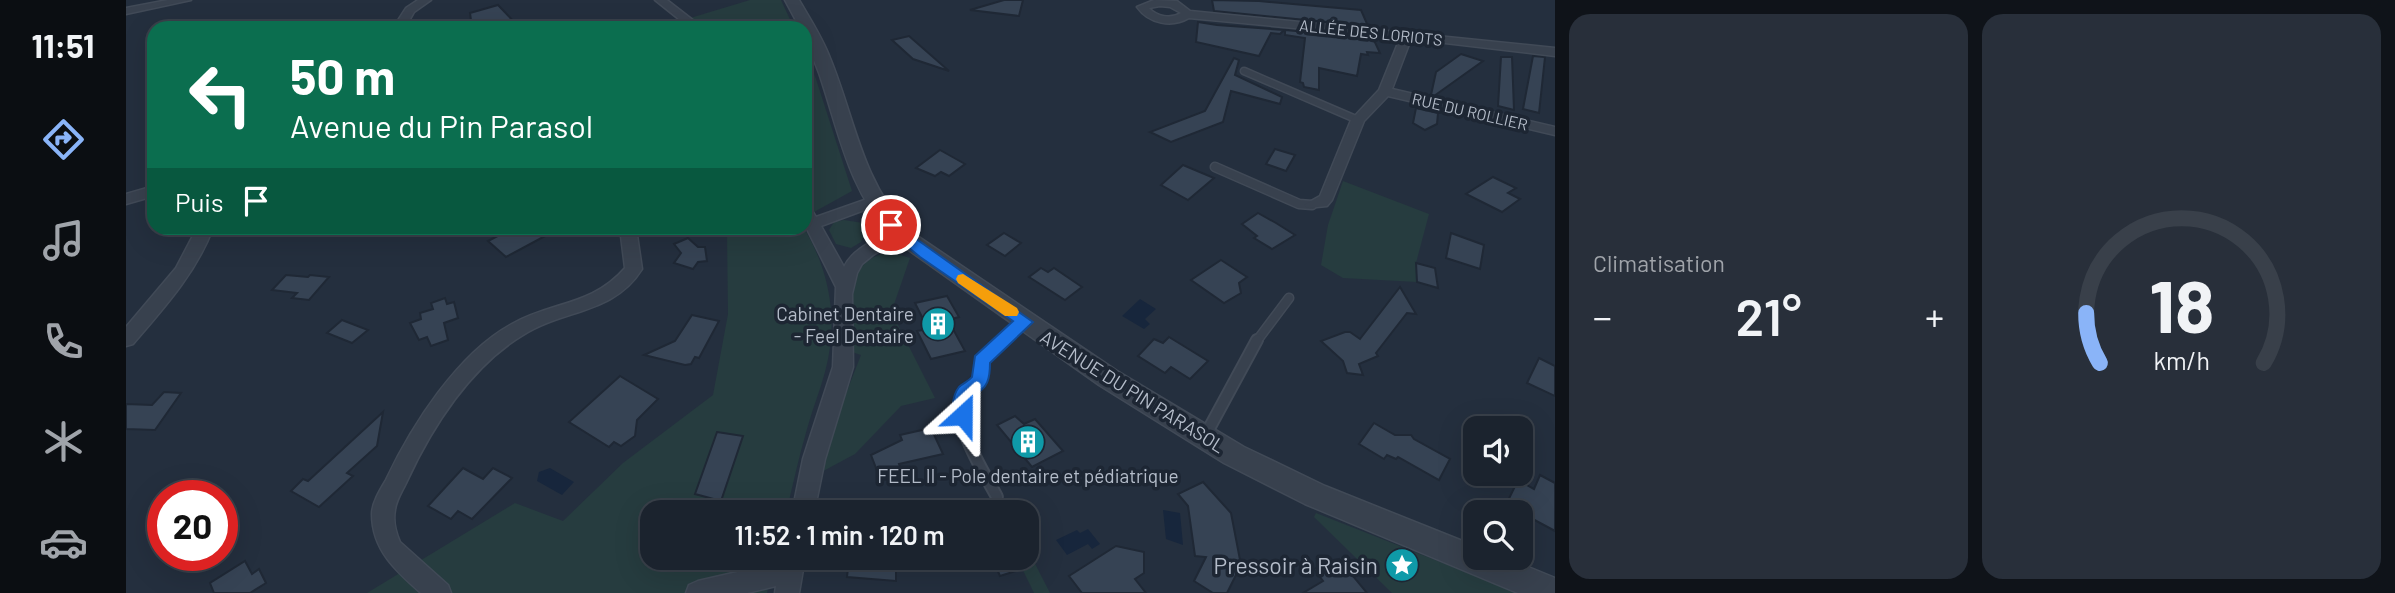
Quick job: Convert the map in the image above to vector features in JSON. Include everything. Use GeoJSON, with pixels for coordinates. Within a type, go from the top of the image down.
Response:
{"type":"FeatureCollection","features":[{"type":"Feature","properties":{"kind":"street"},"geometry":{"type":"LineString","coordinates":[[126,11],[186,0]]}},
{"type":"Feature","properties":{"kind":"street"},"geometry":{"type":"LineString","coordinates":[[403,21],[410,10],[426,0]]}},
{"type":"Feature","properties":{"kind":"street"},"geometry":{"type":"LineString","coordinates":[[660,0],[688,21]]}},
{"type":"Feature","properties":{"kind":"street","name":"AVENUE DU PIN PARASOL"},"geometry":{"type":"LineString","coordinates":[[792,0],[803,21]]}},
{"type":"Feature","properties":{"kind":"street","name":"ALLÉE DES LORIOTS"},"geometry":{"type":"LineString","coordinates":[[1187,14],[1555,52]]}},
{"type":"Feature","properties":{"kind":"street"},"geometry":{"type":"LineString","coordinates":[[1312,205],[1322,203],[1327,197],[1359,120],[1385,90],[1407,36]]}},
{"type":"Feature","properties":{"kind":"street","name":"AVENUE DU PIN PARASOL"},"geometry":{"type":"LineString","coordinates":[[812,39],[822,59],[852,155],[873,202],[900,234],[1025,322],[1204,438],[1294,486],[1555,593]]}},
{"type":"Feature","properties":{"kind":"street","name":"RUE DU ROLLIER"},"geometry":{"type":"LineString","coordinates":[[1385,90],[1555,131]]}},
{"type":"Feature","properties":{"kind":"street"},"geometry":{"type":"LineString","coordinates":[[126,199],[147,193]]}},
{"type":"Feature","properties":{"kind":"street"},"geometry":{"type":"LineString","coordinates":[[812,217],[873,202]]}},
{"type":"Feature","properties":{"kind":"street"},"geometry":{"type":"LineString","coordinates":[[812,223],[845,287]]}},
{"type":"Feature","properties":{"kind":"street"},"geometry":{"type":"LineString","coordinates":[[806,500],[814,459],[842,367],[845,287],[849,273],[861,256],[900,234]]}},
{"type":"Feature","properties":{"kind":"street"},"geometry":{"type":"LineString","coordinates":[[126,339],[168,290],[203,235]]}},
{"type":"Feature","properties":{"kind":"street"},"geometry":{"type":"LineString","coordinates":[[439,593],[390,547],[383,511],[402,465],[446,398],[480,360],[517,329],[600,301],[621,287],[634,269],[629,235]]}},
{"type":"Feature","properties":{"kind":"street","name":"AVENUE DU PIN PARASOL"},"geometry":{"type":"LineString","coordinates":[[1428,540],[1463,550]]}},
{"type":"Feature","properties":{"kind":"street"},"geometry":{"type":"LineString","coordinates":[[1525,570],[1555,580]]}},
{"type":"Feature","properties":{"kind":"street"},"geometry":{"type":"LineString","coordinates":[[698,593],[790,574]]}},
{"type":"Feature","properties":{"kind":"lane"},"geometry":{"type":"LineString","coordinates":[[1244,71],[1359,120]]}},
{"type":"Feature","properties":{"kind":"lane"},"geometry":{"type":"LineString","coordinates":[[1215,167],[1299,204],[1312,205]]}},
{"type":"Feature","properties":{"kind":"lane"},"geometry":{"type":"LineString","coordinates":[[1204,438],[1256,342],[1289,298]]}},
{"type":"Feature","properties":{"kind":"lane"},"geometry":{"type":"LineString","coordinates":[[997,497],[962,425],[963,397],[981,378],[981,361],[1013,329],[1025,322]]}},
{"type":"Feature","properties":{"kind":"green space"},"geometry":{"type":"Polygon","coordinates":[[[750,0],[781,0],[791,21],[680,21],[750,0]]]}},
{"type":"Feature","properties":{"kind":"green space"},"geometry":{"type":"Polygon","coordinates":[[[812,69],[816,79],[852,191],[812,213],[812,69]]]}},
{"type":"Feature","properties":{"kind":"green space"},"geometry":{"type":"Polygon","coordinates":[[[1343,181],[1429,214],[1416,263],[1417,282],[1343,278],[1321,265],[1328,225],[1343,181]]]}},
{"type":"Feature","properties":{"kind":"green space"},"geometry":{"type":"Polygon","coordinates":[[[844,220],[863,223],[866,230],[861,242],[851,248],[836,244],[829,230],[834,222],[844,220]]]}},
{"type":"Feature","properties":{"kind":"green space"},"geometry":{"type":"Polygon","coordinates":[[[727,235],[808,235],[826,279],[830,297],[831,334],[823,379],[804,439],[789,500],[640,500],[640,570],[772,570],[767,593],[367,593],[515,503],[563,521],[623,463],[713,395],[728,314],[727,235]]]}},
{"type":"Feature","properties":{"kind":"green space"},"geometry":{"type":"Polygon","coordinates":[[[891,252],[910,258],[890,316],[893,315],[935,398],[901,406],[855,454],[814,476],[861,355],[852,352],[850,306],[856,277],[863,265],[875,257],[891,252]]]}},
{"type":"Feature","properties":{"kind":"green space"},"geometry":{"type":"Polygon","coordinates":[[[1316,513],[1519,593],[1392,593],[1314,517],[1316,513]]]}},
{"type":"Feature","properties":{"kind":"green space"},"geometry":{"type":"Polygon","coordinates":[[[1023,570],[1038,570],[1050,593],[1034,593],[1023,570]]]}},
{"type":"Feature","properties":{"kind":"water"},"geometry":{"type":"Polygon","coordinates":[[[1140,299],[1156,309],[1145,319],[1150,324],[1144,329],[1122,316],[1140,299]]]}},
{"type":"Feature","properties":{"kind":"water"},"geometry":{"type":"Polygon","coordinates":[[[550,468],[574,482],[562,495],[537,481],[539,472],[550,468]]]}},
{"type":"Feature","properties":{"kind":"water"},"geometry":{"type":"Polygon","coordinates":[[[1163,510],[1180,513],[1183,545],[1166,539],[1163,510]]]}},
{"type":"Feature","properties":{"kind":"water"},"geometry":{"type":"Polygon","coordinates":[[[1088,529],[1100,544],[1092,549],[1088,544],[1067,555],[1056,540],[1077,530],[1080,533],[1088,529]]]}},
{"type":"Feature","properties":{"kind":"building"},"geometry":{"type":"Polygon","coordinates":[[[1004,0],[1023,0],[1019,16],[970,10],[1004,0]]]}},
{"type":"Feature","properties":{"kind":"building"},"geometry":{"type":"Polygon","coordinates":[[[1212,0],[1259,1],[1361,10],[1368,26],[1214,11],[1212,0]]]}},
{"type":"Feature","properties":{"kind":"building"},"geometry":{"type":"Polygon","coordinates":[[[498,5],[513,21],[471,21],[470,13],[498,5]]]}},
{"type":"Feature","properties":{"kind":"building"},"geometry":{"type":"Polygon","coordinates":[[[1198,22],[1284,30],[1280,34],[1271,33],[1259,56],[1196,42],[1198,22]]]}},
{"type":"Feature","properties":{"kind":"building"},"geometry":{"type":"Polygon","coordinates":[[[1285,30],[1373,38],[1380,53],[1361,54],[1357,76],[1319,68],[1319,90],[1304,87],[1300,82],[1305,38],[1285,35],[1285,30]]]}},
{"type":"Feature","properties":{"kind":"building"},"geometry":{"type":"Polygon","coordinates":[[[909,36],[949,71],[913,59],[892,40],[909,36]]]}},
{"type":"Feature","properties":{"kind":"building"},"geometry":{"type":"Polygon","coordinates":[[[1461,54],[1483,61],[1434,96],[1431,95],[1436,72],[1461,54]]]}},
{"type":"Feature","properties":{"kind":"building"},"geometry":{"type":"Polygon","coordinates":[[[1533,56],[1545,57],[1539,113],[1523,109],[1533,56]]]}},
{"type":"Feature","properties":{"kind":"building"},"geometry":{"type":"Polygon","coordinates":[[[1501,57],[1512,57],[1514,110],[1498,106],[1501,57]]]}},
{"type":"Feature","properties":{"kind":"building"},"geometry":{"type":"Polygon","coordinates":[[[1234,58],[1239,60],[1235,75],[1282,97],[1280,104],[1231,91],[1223,122],[1171,142],[1150,132],[1205,111],[1234,58]]]}},
{"type":"Feature","properties":{"kind":"building"},"geometry":{"type":"Polygon","coordinates":[[[1416,108],[1438,113],[1437,124],[1425,130],[1413,123],[1416,108]]]}},
{"type":"Feature","properties":{"kind":"building"},"geometry":{"type":"Polygon","coordinates":[[[1275,149],[1295,155],[1286,171],[1266,164],[1275,149]]]}},
{"type":"Feature","properties":{"kind":"building"},"geometry":{"type":"Polygon","coordinates":[[[940,150],[965,164],[949,176],[941,172],[935,176],[916,168],[940,150]]]}},
{"type":"Feature","properties":{"kind":"building"},"geometry":{"type":"Polygon","coordinates":[[[1183,165],[1214,178],[1188,200],[1161,185],[1183,165]]]}},
{"type":"Feature","properties":{"kind":"building"},"geometry":{"type":"Polygon","coordinates":[[[1493,177],[1516,188],[1508,193],[1520,199],[1502,212],[1466,194],[1493,177]]]}},
{"type":"Feature","properties":{"kind":"building"},"geometry":{"type":"Polygon","coordinates":[[[1258,213],[1295,235],[1272,249],[1254,238],[1257,236],[1242,224],[1258,213]]]}},
{"type":"Feature","properties":{"kind":"building"},"geometry":{"type":"Polygon","coordinates":[[[1004,233],[1021,243],[1005,256],[987,245],[1004,233]]]}},
{"type":"Feature","properties":{"kind":"building"},"geometry":{"type":"Polygon","coordinates":[[[1451,233],[1484,245],[1480,269],[1446,258],[1451,233]]]}},
{"type":"Feature","properties":{"kind":"building"},"geometry":{"type":"Polygon","coordinates":[[[500,235],[547,235],[506,257],[488,241],[500,235]]]}},
{"type":"Feature","properties":{"kind":"building"},"geometry":{"type":"Polygon","coordinates":[[[688,238],[698,247],[705,247],[707,261],[698,262],[693,269],[674,263],[681,253],[674,244],[688,238]]]}},
{"type":"Feature","properties":{"kind":"building"},"geometry":{"type":"Polygon","coordinates":[[[1221,260],[1247,277],[1239,283],[1241,293],[1224,303],[1191,280],[1221,260]]]}},
{"type":"Feature","properties":{"kind":"building"},"geometry":{"type":"Polygon","coordinates":[[[1416,263],[1435,268],[1438,288],[1417,282],[1416,263]]]}},
{"type":"Feature","properties":{"kind":"building"},"geometry":{"type":"Polygon","coordinates":[[[1041,268],[1048,272],[1054,268],[1082,287],[1065,300],[1029,277],[1041,268]]]}},
{"type":"Feature","properties":{"kind":"building"},"geometry":{"type":"Polygon","coordinates":[[[286,275],[329,277],[309,300],[292,298],[297,293],[272,290],[286,275]]]}},
{"type":"Feature","properties":{"kind":"building"},"geometry":{"type":"Polygon","coordinates":[[[1400,287],[1416,314],[1407,313],[1376,353],[1378,356],[1359,364],[1363,375],[1347,373],[1343,361],[1321,341],[1345,332],[1350,332],[1360,339],[1400,287]]]}},
{"type":"Feature","properties":{"kind":"building","name":"Cabinet Dentaire - Feel Dentaire"},"geometry":{"type":"Polygon","coordinates":[[[947,296],[959,317],[948,320],[965,351],[931,359],[917,331],[928,329],[915,303],[947,296]]]}},
{"type":"Feature","properties":{"kind":"building"},"geometry":{"type":"Polygon","coordinates":[[[445,298],[447,304],[454,302],[458,318],[444,323],[448,340],[431,346],[427,337],[419,340],[410,323],[421,319],[420,313],[433,309],[431,303],[445,298]]]}},
{"type":"Feature","properties":{"kind":"building"},"geometry":{"type":"Polygon","coordinates":[[[692,315],[719,321],[699,358],[695,357],[691,364],[685,365],[644,355],[675,341],[692,315]]]}},
{"type":"Feature","properties":{"kind":"building"},"geometry":{"type":"Polygon","coordinates":[[[342,320],[368,330],[352,343],[327,333],[342,320]]]}},
{"type":"Feature","properties":{"kind":"building"},"geometry":{"type":"Polygon","coordinates":[[[1169,337],[1208,361],[1190,379],[1171,367],[1165,373],[1138,356],[1154,339],[1163,343],[1169,337]]]}},
{"type":"Feature","properties":{"kind":"building"},"geometry":{"type":"Polygon","coordinates":[[[1539,358],[1555,366],[1555,396],[1527,383],[1539,358]]]}},
{"type":"Feature","properties":{"kind":"building"},"geometry":{"type":"Polygon","coordinates":[[[620,376],[658,399],[637,420],[635,436],[621,446],[614,442],[609,447],[569,422],[620,376]]]}},
{"type":"Feature","properties":{"kind":"building"},"geometry":{"type":"Polygon","coordinates":[[[164,392],[181,393],[155,430],[126,429],[126,404],[152,405],[164,392]]]}},
{"type":"Feature","properties":{"kind":"building"},"geometry":{"type":"Polygon","coordinates":[[[383,412],[377,446],[347,473],[353,476],[319,507],[291,491],[303,479],[308,481],[383,412]]]}},
{"type":"Feature","properties":{"kind":"building","name":"FEEL II - Pole dentaire et pédiatrique"},"geometry":{"type":"Polygon","coordinates":[[[1015,416],[1024,424],[1035,419],[1063,451],[1032,467],[997,425],[1015,416]]]}},
{"type":"Feature","properties":{"kind":"building"},"geometry":{"type":"Polygon","coordinates":[[[1374,423],[1395,435],[1411,435],[1450,459],[1439,480],[1398,457],[1396,459],[1387,455],[1384,459],[1359,444],[1374,423]]]}},
{"type":"Feature","properties":{"kind":"building"},"geometry":{"type":"Polygon","coordinates":[[[931,428],[943,454],[899,464],[903,475],[881,481],[871,455],[902,440],[900,435],[931,428]]]}},
{"type":"Feature","properties":{"kind":"building"},"geometry":{"type":"Polygon","coordinates":[[[717,432],[743,436],[721,500],[695,494],[717,432]]]}},
{"type":"Feature","properties":{"kind":"building"},"geometry":{"type":"Polygon","coordinates":[[[463,468],[483,479],[493,468],[512,478],[472,519],[458,511],[451,519],[428,506],[463,468]]]}},
{"type":"Feature","properties":{"kind":"building"},"geometry":{"type":"Polygon","coordinates":[[[1540,475],[1555,483],[1555,531],[1533,519],[1533,500],[1508,500],[1515,486],[1529,486],[1534,489],[1540,475]]]}},
{"type":"Feature","properties":{"kind":"building"},"geometry":{"type":"Polygon","coordinates":[[[1203,482],[1231,513],[1241,565],[1227,593],[1213,593],[1194,581],[1206,557],[1195,556],[1188,506],[1178,494],[1203,482]]]}},
{"type":"Feature","properties":{"kind":"building"},"geometry":{"type":"Polygon","coordinates":[[[1116,546],[1144,552],[1144,573],[1135,579],[1146,593],[1082,593],[1069,576],[1116,546]]]}},
{"type":"Feature","properties":{"kind":"building"},"geometry":{"type":"Polygon","coordinates":[[[1339,559],[1367,593],[1303,593],[1323,581],[1314,569],[1339,559]]]}},
{"type":"Feature","properties":{"kind":"building"},"geometry":{"type":"Polygon","coordinates":[[[245,561],[252,574],[259,569],[266,583],[250,593],[214,593],[210,583],[229,571],[238,571],[238,565],[245,561]]]}},
{"type":"Feature","properties":{"kind":"building"},"geometry":{"type":"Polygon","coordinates":[[[848,570],[896,570],[896,581],[847,577],[848,570]]]}},
{"type":"Feature","properties":{"kind":"building"},"geometry":{"type":"Polygon","coordinates":[[[997,570],[1019,570],[1000,576],[997,570]]]}},
{"type":"Feature","properties":{"kind":"slow traffic"},"geometry":{"type":"LineString","coordinates":[[963,279],[1011,312]]}},
{"type":"Feature","properties":{"kind":"place","name":"Cabinet Dentaire - Feel Dentaire"},"geometry":{"type":"Point","coordinates":[938,324]}},
{"type":"Feature","properties":{"kind":"place","name":"FEEL II - Pole dentaire et pédiatrique"},"geometry":{"type":"Point","coordinates":[1028,442]}},
{"type":"Feature","properties":{"kind":"place","name":"Pressoir à Raisin"},"geometry":{"type":"Point","coordinates":[1402,565]}},
{"type":"Feature","properties":{"kind":"route"},"geometry":{"type":"LineString","coordinates":[[891,225],[926,253],[1025,322],[1013,329],[981,361],[981,378],[978,384],[967,390],[963,397],[963,415]]}}]}
